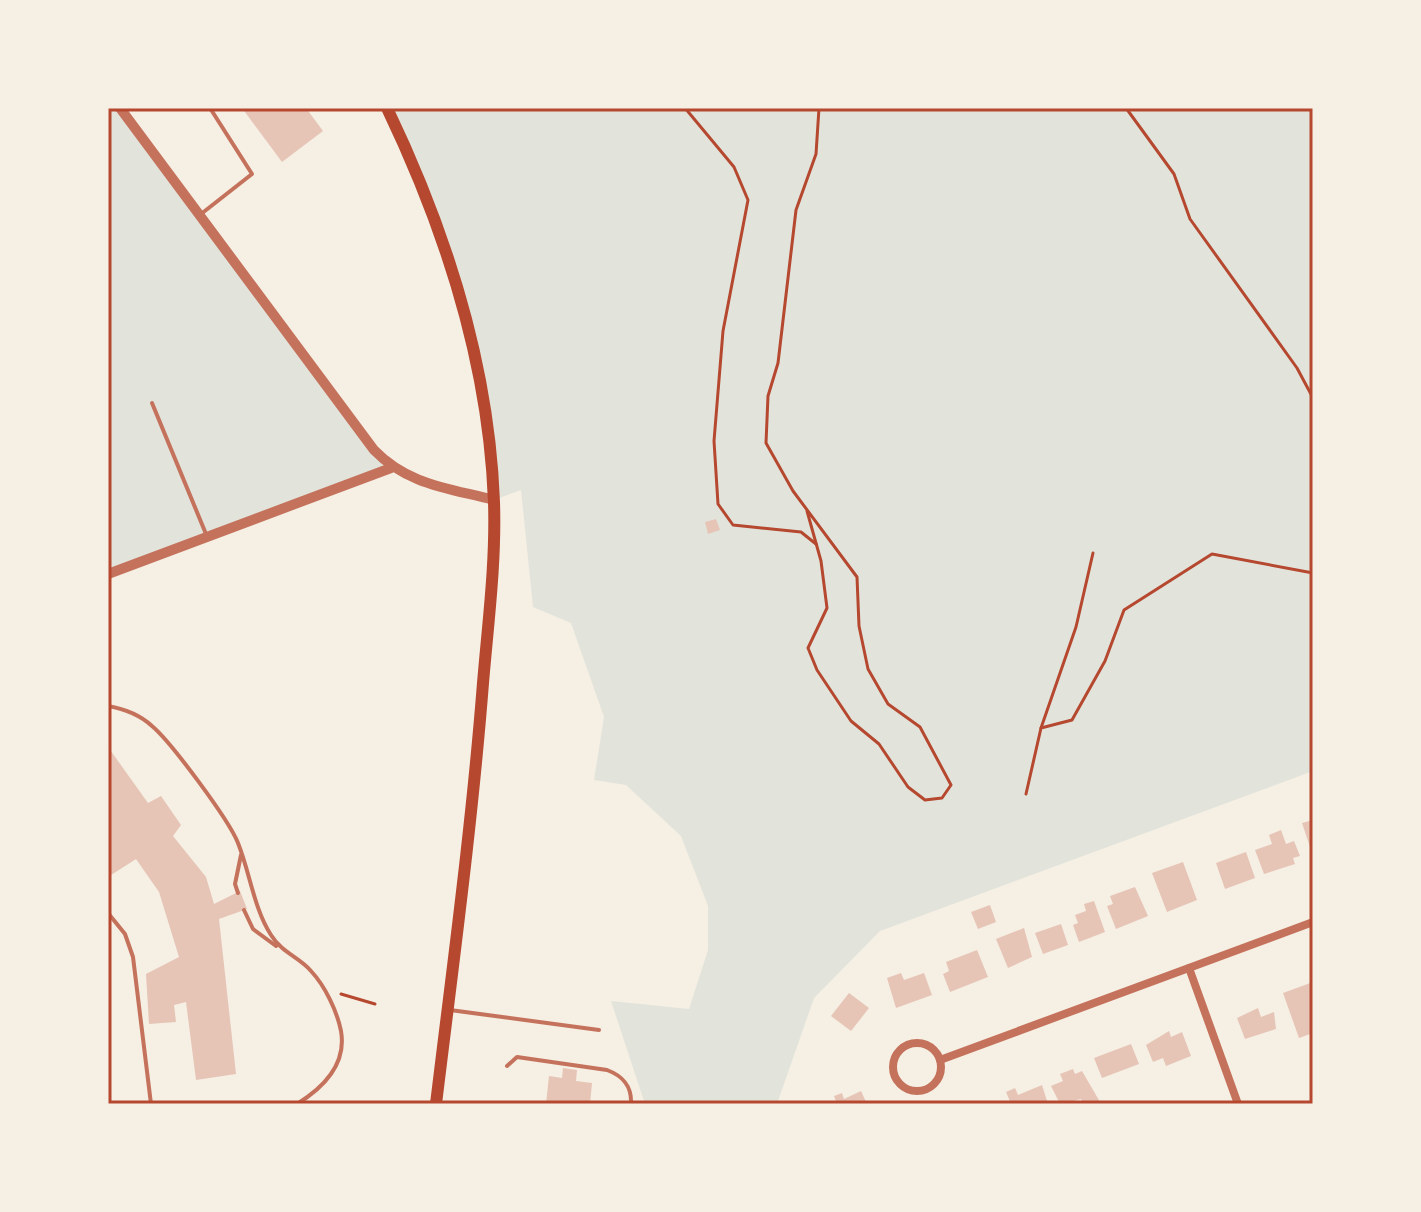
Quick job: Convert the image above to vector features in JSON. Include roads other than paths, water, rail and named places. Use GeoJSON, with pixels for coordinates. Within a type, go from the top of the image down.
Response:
{"type":"FeatureCollection","features":[{"type":"Feature","properties":{"kind":"main road"},"geometry":{"type":"LineString","coordinates":[[387,108],[446,248],[467,321],[485,418],[494,500],[494,549],[479,739],[436,1104]]}},
{"type":"Feature","properties":{"kind":"street"},"geometry":{"type":"LineString","coordinates":[[120,108],[359,432],[391,468],[409,478],[494,500]]}},
{"type":"Feature","properties":{"kind":"street"},"geometry":{"type":"LineString","coordinates":[[108,574],[391,468]]}},
{"type":"Feature","properties":{"kind":"street"},"geometry":{"type":"LineString","coordinates":[[940,1060],[1313,922]]}},
{"type":"Feature","properties":{"kind":"street"},"geometry":{"type":"LineString","coordinates":[[1189,968],[1238,1104]]}},
{"type":"Feature","properties":{"kind":"street"},"geometry":{"type":"LineString","coordinates":[[924,1044],[940,1060],[939,1076],[921,1091],[905,1089],[894,1076],[893,1061],[909,1045],[924,1044]]}},
{"type":"Feature","properties":{"kind":"lane"},"geometry":{"type":"LineString","coordinates":[[199,215],[252,174],[210,108]]}},
{"type":"Feature","properties":{"kind":"lane"},"geometry":{"type":"LineString","coordinates":[[152,403],[207,537]]}},
{"type":"Feature","properties":{"kind":"lane"},"geometry":{"type":"LineString","coordinates":[[108,706],[130,711],[153,727],[230,825],[269,932],[280,948]]}},
{"type":"Feature","properties":{"kind":"lane"},"geometry":{"type":"LineString","coordinates":[[238,893],[235,884],[242,853]]}},
{"type":"Feature","properties":{"kind":"lane"},"geometry":{"type":"LineString","coordinates":[[244,910],[253,929],[310,970],[326,994],[341,1033],[341,1054],[331,1076],[317,1092],[297,1104]]}},
{"type":"Feature","properties":{"kind":"lane"},"geometry":{"type":"LineString","coordinates":[[108,913],[125,934],[133,957],[151,1104]]}},
{"type":"Feature","properties":{"kind":"lane"},"geometry":{"type":"LineString","coordinates":[[447,1009],[599,1030]]}},
{"type":"Feature","properties":{"kind":"lane"},"geometry":{"type":"LineString","coordinates":[[507,1066],[517,1057],[607,1070],[620,1075],[631,1095],[631,1104]]}}]}
